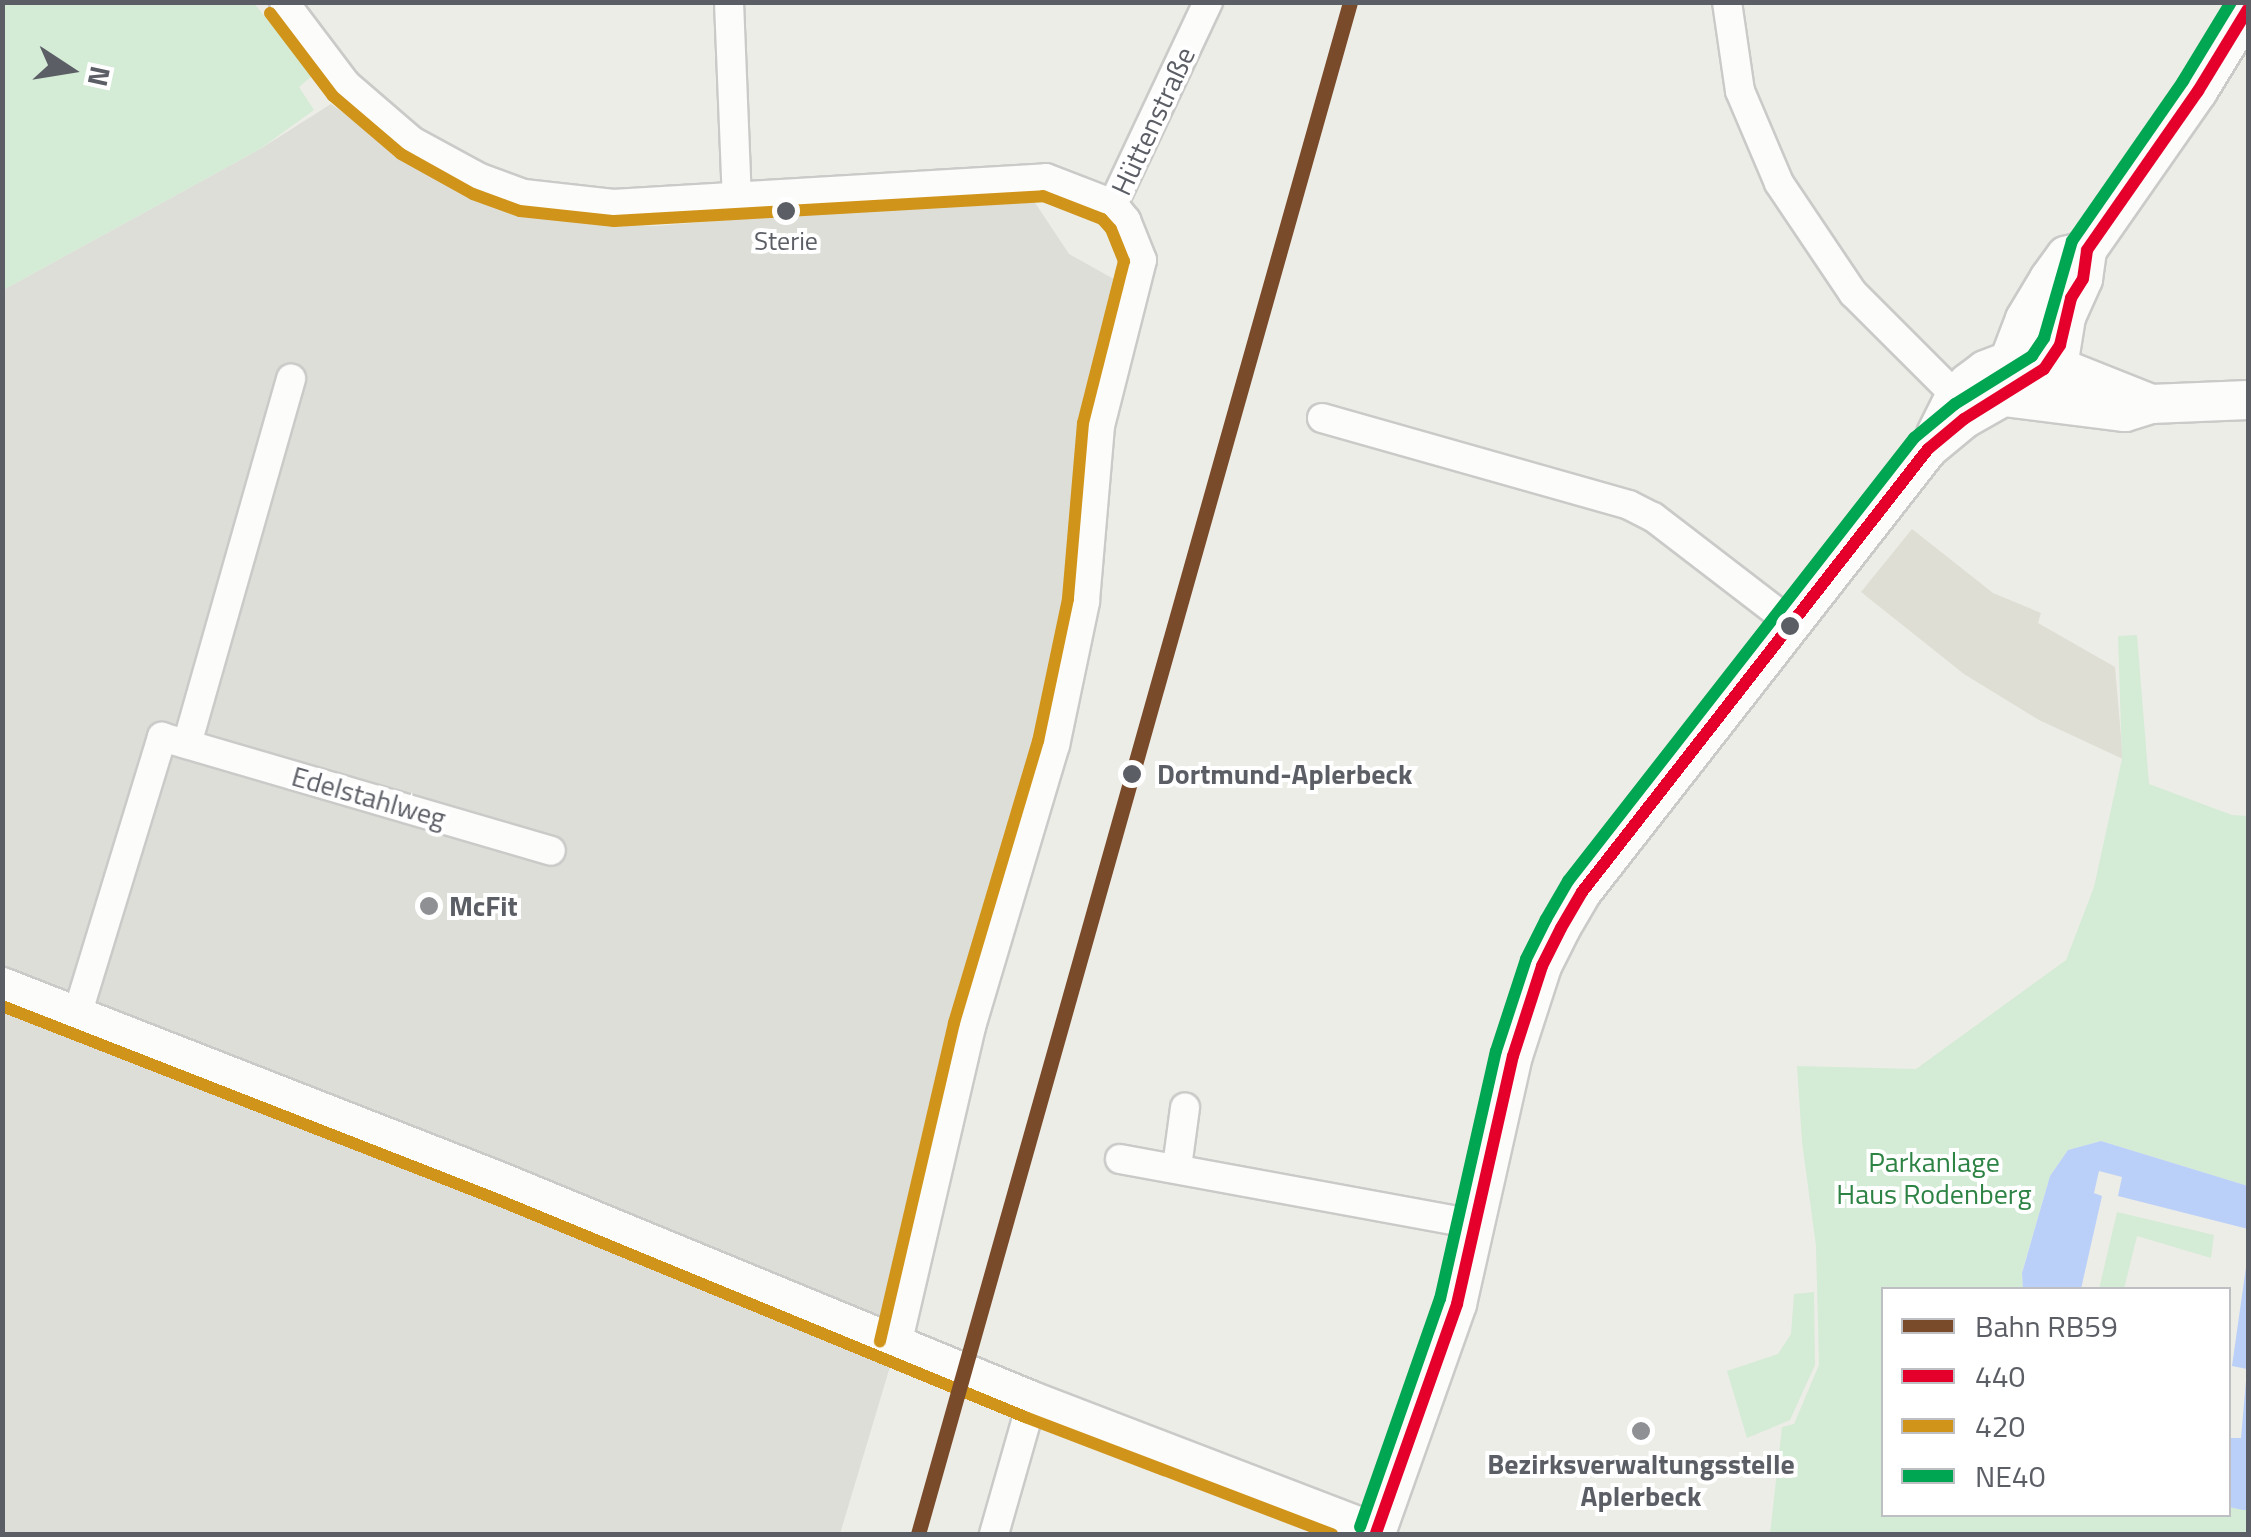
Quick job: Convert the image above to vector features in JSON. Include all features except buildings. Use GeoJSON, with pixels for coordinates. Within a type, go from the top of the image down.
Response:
{"type":"FeatureCollection","features":[{"type":"Feature","properties":{"kind":"main road"},"geometry":{"type":"LineString","coordinates":[[2,987],[570,1210],[1032,1401],[1378,1534],[1456,1304],[1528,1005],[1561,928],[1582,892],[1928,449],[2020,374],[2066,256],[2086,250],[2198,92],[2248,9]]}},
{"type":"Feature","properties":{"kind":"main road"},"geometry":{"type":"LineString","coordinates":[[2020,374],[2151,404],[2248,400]]}},
{"type":"Feature","properties":{"kind":"street"},"geometry":{"type":"LineString","coordinates":[[284,2],[346,84],[412,141],[480,178],[524,194],[613,204],[1046,178],[1114,204]]}},
{"type":"Feature","properties":{"kind":"street"},"geometry":{"type":"LineString","coordinates":[[730,2],[737,199]]}},
{"type":"Feature","properties":{"kind":"street","name":"Hüttenstraße"},"geometry":{"type":"LineString","coordinates":[[898,1346],[971,1027],[1055,745],[1085,602],[1100,426],[1142,260],[1126,220],[1114,204],[1208,2]]}},
{"type":"Feature","properties":{"kind":"street"},"geometry":{"type":"LineString","coordinates":[[1727,2],[1740,91],[1778,183],[1853,293],[2020,374]]}},
{"type":"Feature","properties":{"kind":"street"},"geometry":{"type":"LineString","coordinates":[[77,1015],[162,736],[187,744],[291,379]]}},
{"type":"Feature","properties":{"kind":"street"},"geometry":{"type":"LineString","coordinates":[[1322,418],[1629,505],[1653,517],[1790,622]]}},
{"type":"Feature","properties":{"kind":"street","name":"Edelstahlweg"},"geometry":{"type":"LineString","coordinates":[[187,744],[551,851]]}},
{"type":"Feature","properties":{"kind":"street"},"geometry":{"type":"LineString","coordinates":[[1178,1167],[1185,1108]]}},
{"type":"Feature","properties":{"kind":"street"},"geometry":{"type":"LineString","coordinates":[[1120,1159],[1478,1225]]}},
{"type":"Feature","properties":{"kind":"street"},"geometry":{"type":"LineString","coordinates":[[994,1534],[1032,1401]]}},
{"type":"Feature","properties":{"kind":"shaded area"},"geometry":{"type":"Polygon","coordinates":[[[331,104],[443,183],[510,209],[588,224],[656,226],[1030,195],[1069,254],[1121,283],[1083,426],[1072,641],[903,1323],[840,1534],[3,1534],[3,290],[260,149],[331,104]]]}},
{"type":"Feature","properties":{"kind":"shaded area"},"geometry":{"type":"Polygon","coordinates":[[[1912,529],[1993,593],[2041,613],[2038,623],[2115,667],[2123,759],[2039,720],[1964,674],[1861,592],[1912,529]]]}},
{"type":"Feature","properties":{"kind":"green space"},"geometry":{"type":"Polygon","coordinates":[[[2,3],[254,3],[312,76],[299,87],[314,110],[260,149],[3,290],[2,3]]]}},
{"type":"Feature","properties":{"kind":"green space","name":"Parkanlage Haus Rodenberg"},"geometry":{"type":"Polygon","coordinates":[[[2137,635],[2149,784],[2232,815],[2248,816],[2248,1186],[2101,1141],[2068,1150],[2050,1176],[2022,1272],[2023,1287],[1881,1287],[1881,1517],[2231,1517],[2231,1507],[2248,1510],[2248,1534],[1770,1534],[1782,1427],[1794,1424],[1819,1365],[1816,1246],[1802,1142],[1797,1066],[1916,1069],[2066,960],[2094,887],[2122,759],[2118,636],[2137,635]]]}},
{"type":"Feature","properties":{"kind":"green space"},"geometry":{"type":"Polygon","coordinates":[[[2117,1212],[2214,1235],[2211,1258],[2137,1236],[2124,1287],[2099,1287],[2117,1212]]]}},
{"type":"Feature","properties":{"kind":"green space"},"geometry":{"type":"Polygon","coordinates":[[[1814,1292],[1815,1365],[1790,1420],[1747,1438],[1727,1371],[1778,1354],[1791,1334],[1794,1294],[1814,1292]]]}},
{"type":"Feature","properties":{"kind":"water"},"geometry":{"type":"Polygon","coordinates":[[[2101,1141],[2248,1186],[2248,1229],[2118,1196],[2122,1177],[2099,1171],[2094,1193],[2102,1196],[2081,1287],[2023,1287],[2022,1273],[2050,1176],[2068,1150],[2101,1141]]]}},
{"type":"Feature","properties":{"kind":"water"},"geometry":{"type":"Polygon","coordinates":[[[2248,1253],[2248,1510],[2231,1507],[2231,1438],[2241,1438],[2247,1369],[2232,1366],[2248,1253]]]}},
{"type":"Feature","properties":{"kind":"rail line","name":"RB59"},"geometry":{"type":"LineString","coordinates":[[918,1534],[1350,2]]}},
{"type":"Feature","properties":{"kind":"transit line","name":"NE40"},"geometry":{"type":"LineString","coordinates":[[1360,1527],[1440,1299],[1496,1051],[1526,959],[1546,919],[1568,881],[1914,438],[1955,404],[2032,356],[2044,338],[2072,241],[2183,81],[2231,2]]}},
{"type":"Feature","properties":{"kind":"transit line","name":"440"},"geometry":{"type":"LineString","coordinates":[[1376,1533],[1457,1304],[1513,1056],[1542,966],[1561,928],[1582,892],[1928,449],[1964,419],[2044,369],[2060,345],[2071,298],[2083,279],[2087,250],[2198,91],[2248,9]]}},
{"type":"Feature","properties":{"kind":"transit line","name":"420"},"geometry":{"type":"LineString","coordinates":[[270,13],[333,96],[401,154],[473,194],[520,211],[614,221],[1043,196],[1102,219],[1111,229],[1124,261],[1083,423],[1068,599],[1038,741],[954,1023],[880,1342]]}},
{"type":"Feature","properties":{"kind":"transit line","name":"420"},"geometry":{"type":"LineString","coordinates":[[2,1006],[491,1197],[1025,1417],[1332,1534]]}},
{"type":"Feature","properties":{"kind":"place","name":"Sterie"},"geometry":{"type":"Point","coordinates":[786,211]}},
{"type":"Feature","properties":{"kind":"place","name":"Dortmund-Aplerbeck"},"geometry":{"type":"Point","coordinates":[1132,774]}},
{"type":"Feature","properties":{"kind":"place","name":"McFit"},"geometry":{"type":"Point","coordinates":[429,906]}},
{"type":"Feature","properties":{"kind":"place","name":"Bezirksverwaltungsstelle Aplerbeck"},"geometry":{"type":"Point","coordinates":[1641,1431]}}]}
